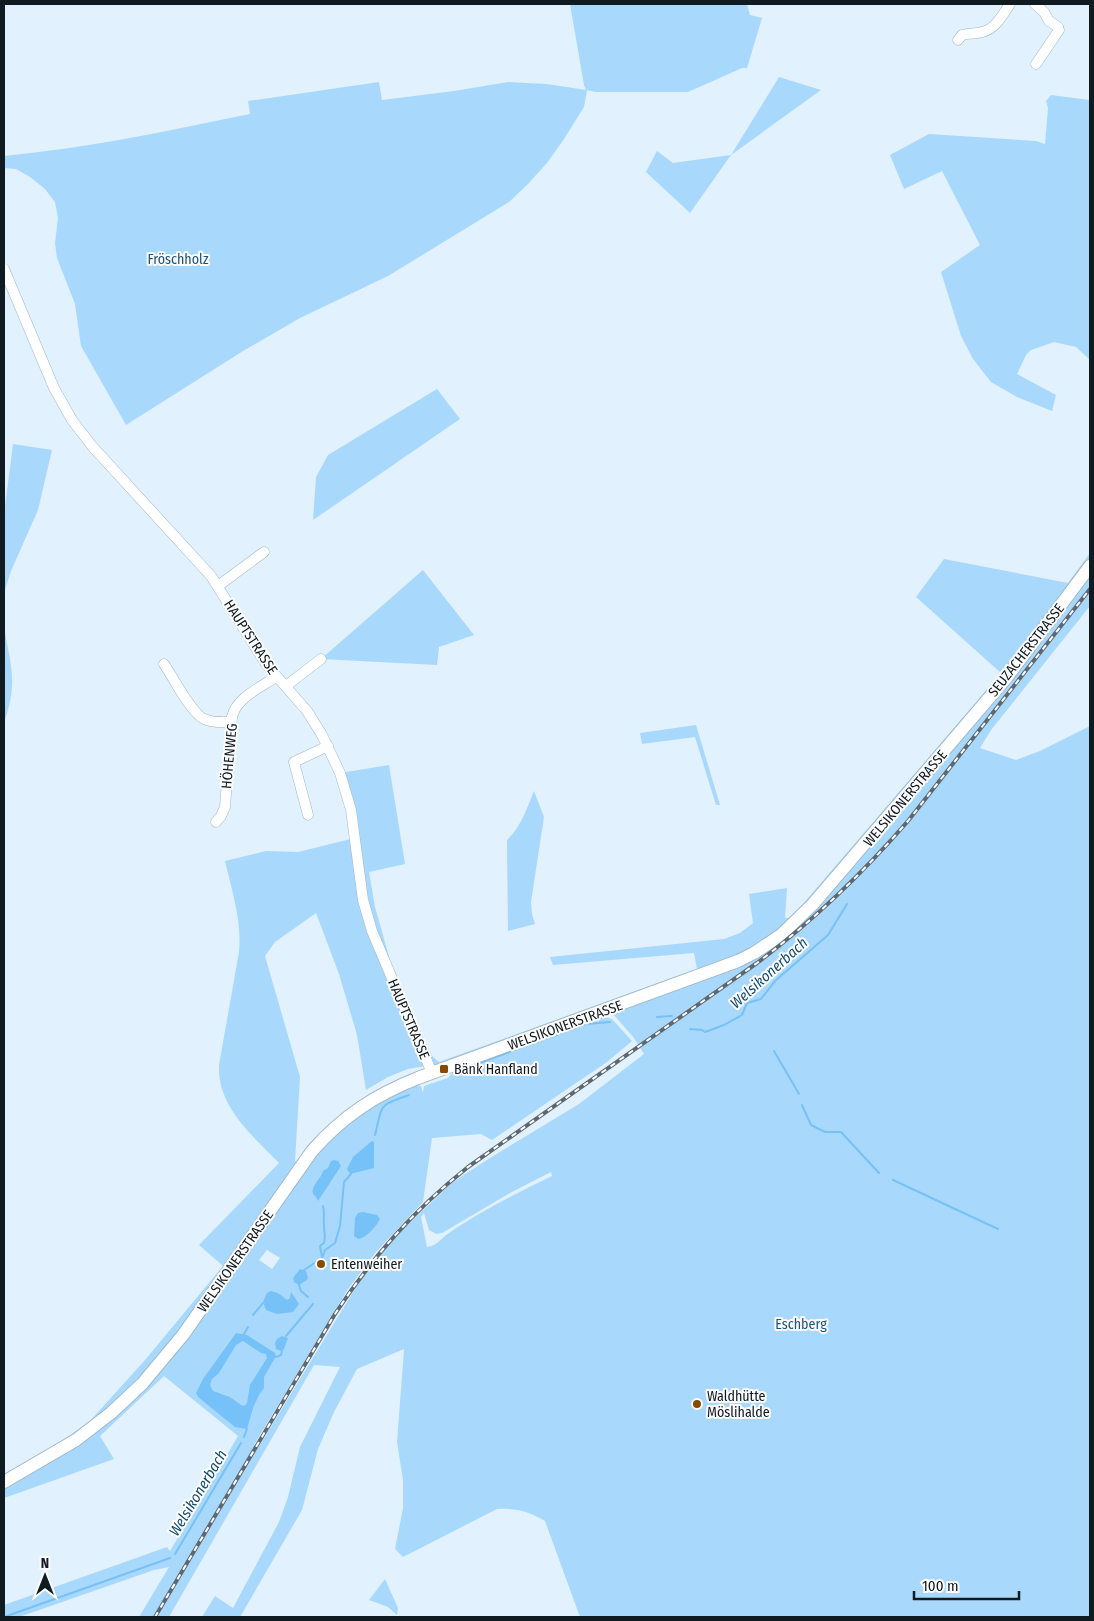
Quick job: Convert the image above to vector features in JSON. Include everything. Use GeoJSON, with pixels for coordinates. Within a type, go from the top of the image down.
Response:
{"type":"FeatureCollection","features":[{"type":"Feature","properties":{"kind":"main road","name":"SEUZACHERSTRASSE"},"geometry":{"type":"LineString","coordinates":[[960,733],[1008,677],[1090,566]]}},
{"type":"Feature","properties":{"kind":"main road","name":"WELSIKONERSTRASSE"},"geometry":{"type":"LineString","coordinates":[[4,1482],[59,1451],[94,1427],[128,1399],[149,1377],[183,1335],[302,1165],[322,1139],[350,1114],[377,1096],[432,1073],[722,967],[754,953],[791,927],[814,904],[960,733]]}},
{"type":"Feature","properties":{"kind":"street"},"geometry":{"type":"LineString","coordinates":[[958,40],[962,35],[983,32],[991,28],[1010,4]]}},
{"type":"Feature","properties":{"kind":"street"},"geometry":{"type":"LineString","coordinates":[[1034,4],[1043,10],[1049,21],[1058,27],[1059,30],[1036,64]]}},
{"type":"Feature","properties":{"kind":"street","name":"HAUPTSTRASSE"},"geometry":{"type":"LineString","coordinates":[[4,268],[54,388],[72,420],[92,446],[188,549],[218,586],[262,658],[307,710],[328,746],[340,773],[351,810],[363,900],[372,931],[432,1073]]}},
{"type":"Feature","properties":{"kind":"street"},"geometry":{"type":"LineString","coordinates":[[218,586],[264,552]]}},
{"type":"Feature","properties":{"kind":"street"},"geometry":{"type":"LineString","coordinates":[[286,686],[321,658]]}},
{"type":"Feature","properties":{"kind":"street"},"geometry":{"type":"LineString","coordinates":[[164,664],[200,717],[208,721],[232,722]]}},
{"type":"Feature","properties":{"kind":"street","name":"HÖHENWEG"},"geometry":{"type":"LineString","coordinates":[[216,822],[225,807],[233,713],[239,704],[276,676]]}},
{"type":"Feature","properties":{"kind":"street"},"geometry":{"type":"LineString","coordinates":[[308,815],[294,762],[328,746]]}},
{"type":"Feature","properties":{"kind":"green space","name":"Fröschholz"},"geometry":{"type":"Polygon","coordinates":[[[570,4],[747,4],[750,15],[762,18],[747,68],[742,68],[688,92],[595,92],[587,90],[584,107],[564,139],[547,163],[509,202],[388,276],[300,318],[243,351],[126,425],[81,346],[75,304],[57,258],[55,243],[58,218],[55,202],[45,189],[30,177],[16,169],[4,168],[4,156],[97,144],[189,127],[250,114],[248,101],[379,82],[382,100],[508,82],[547,84],[586,90],[570,4]]]}},
{"type":"Feature","properties":{"kind":"green space"},"geometry":{"type":"Polygon","coordinates":[[[779,77],[821,90],[731,155],[779,77]]]}},
{"type":"Feature","properties":{"kind":"green space"},"geometry":{"type":"Polygon","coordinates":[[[1051,95],[1090,100],[1090,360],[1076,347],[1054,342],[1031,350],[1026,355],[1017,374],[1056,395],[1052,411],[1017,397],[991,382],[973,359],[961,336],[941,272],[980,245],[942,171],[904,189],[890,155],[929,134],[1036,141],[1045,144],[1048,108],[1046,101],[1051,95]]]}},
{"type":"Feature","properties":{"kind":"green space"},"geometry":{"type":"Polygon","coordinates":[[[657,151],[673,163],[731,155],[690,213],[646,172],[657,151]]]}},
{"type":"Feature","properties":{"kind":"green space"},"geometry":{"type":"Polygon","coordinates":[[[437,389],[460,419],[313,520],[316,477],[328,455],[437,389]]]}},
{"type":"Feature","properties":{"kind":"green space"},"geometry":{"type":"Polygon","coordinates":[[[13,444],[52,450],[38,510],[11,571],[4,593],[4,514],[13,444]]]}},
{"type":"Feature","properties":{"kind":"green space","name":"Eschberg"},"geometry":{"type":"Polygon","coordinates":[[[1090,553],[1090,606],[991,730],[980,748],[1016,760],[1040,751],[1090,726],[1090,1617],[580,1617],[545,1521],[528,1513],[510,1509],[497,1509],[403,1557],[395,1549],[403,1508],[403,1480],[397,1442],[404,1349],[357,1369],[334,1412],[318,1449],[302,1510],[240,1617],[202,1617],[215,1596],[233,1608],[279,1522],[288,1497],[300,1447],[340,1367],[314,1365],[169,1617],[139,1617],[169,1567],[154,1570],[19,1617],[4,1617],[4,1605],[167,1547],[170,1551],[238,1436],[164,1376],[100,1436],[114,1459],[4,1498],[4,1474],[53,1447],[90,1421],[145,1360],[223,1266],[199,1245],[279,1163],[238,1120],[224,1094],[220,1080],[219,1065],[240,940],[236,906],[225,861],[266,851],[298,852],[355,838],[340,773],[389,765],[405,864],[369,872],[375,907],[390,960],[385,962],[433,1057],[439,1062],[697,969],[694,953],[553,965],[550,957],[724,939],[740,933],[753,923],[749,894],[787,888],[785,918],[791,918],[1001,673],[916,597],[944,559],[1068,583],[1090,553]],[[316,913],[275,942],[265,956],[300,1077],[295,1161],[301,1165],[357,1114],[414,1085],[421,1086],[423,1093],[424,1086],[448,1078],[455,1070],[601,1016],[612,1019],[632,1041],[607,1062],[492,1140],[481,1134],[432,1138],[423,1202],[376,1252],[348,1289],[254,1445],[258,1448],[353,1292],[378,1257],[404,1228],[453,1182],[579,1104],[644,1054],[634,1038],[606,1006],[448,1062],[408,1069],[388,1077],[366,1090],[357,1035],[339,974],[316,913]],[[551,1172],[510,1193],[442,1233],[436,1234],[429,1230],[424,1213],[421,1217],[427,1247],[436,1244],[449,1233],[486,1210],[552,1176],[551,1172]],[[267,1250],[259,1260],[272,1269],[280,1258],[267,1250]]]}},
{"type":"Feature","properties":{"kind":"green space"},"geometry":{"type":"Polygon","coordinates":[[[423,570],[474,635],[439,647],[437,665],[321,659],[423,570]]]}},
{"type":"Feature","properties":{"kind":"green space"},"geometry":{"type":"Polygon","coordinates":[[[4,627],[11,664],[12,685],[4,723],[4,627]]]}},
{"type":"Feature","properties":{"kind":"green space"},"geometry":{"type":"Polygon","coordinates":[[[696,725],[720,805],[716,805],[695,737],[642,744],[640,733],[696,725]]]}},
{"type":"Feature","properties":{"kind":"green space"},"geometry":{"type":"Polygon","coordinates":[[[534,791],[544,817],[531,902],[535,924],[508,931],[507,840],[520,823],[534,791]]]}},
{"type":"Feature","properties":{"kind":"green space"},"geometry":{"type":"Polygon","coordinates":[[[385,1579],[398,1608],[397,1615],[388,1607],[369,1600],[385,1579]]]}},
{"type":"Feature","properties":{"kind":"shaded area"},"geometry":{"type":"Polygon","coordinates":[[[372,1141],[374,1142],[374,1168],[350,1174],[347,1169],[353,1157],[372,1141]]]}},
{"type":"Feature","properties":{"kind":"shaded area"},"geometry":{"type":"Polygon","coordinates":[[[334,1160],[338,1161],[341,1166],[318,1201],[313,1194],[313,1188],[323,1171],[334,1160]]]}},
{"type":"Feature","properties":{"kind":"shaded area"},"geometry":{"type":"Polygon","coordinates":[[[363,1212],[377,1215],[380,1219],[371,1231],[358,1239],[354,1236],[355,1218],[358,1213],[363,1212]]]}},
{"type":"Feature","properties":{"kind":"shaded area"},"geometry":{"type":"Polygon","coordinates":[[[300,1269],[306,1271],[308,1278],[299,1285],[294,1282],[293,1278],[300,1269]]]}},
{"type":"Feature","properties":{"kind":"shaded area"},"geometry":{"type":"Polygon","coordinates":[[[271,1291],[278,1293],[287,1300],[290,1298],[291,1292],[299,1304],[293,1312],[277,1314],[266,1310],[263,1302],[267,1293],[271,1291]]]}},
{"type":"Feature","properties":{"kind":"shaded area"},"geometry":{"type":"Polygon","coordinates":[[[236,1333],[247,1335],[275,1353],[276,1356],[264,1377],[264,1388],[253,1408],[247,1429],[235,1427],[198,1397],[196,1393],[203,1379],[236,1333]],[[243,1341],[236,1345],[219,1373],[212,1379],[210,1385],[213,1391],[230,1397],[244,1406],[247,1403],[250,1385],[267,1358],[266,1354],[261,1353],[243,1341]]]}},
{"type":"Feature","properties":{"kind":"shaded area"},"geometry":{"type":"Polygon","coordinates":[[[282,1336],[288,1338],[284,1349],[281,1351],[276,1349],[275,1343],[282,1336]]]}},
{"type":"Feature","properties":{"kind":"waterway","name":"Welsikonerbach"},"geometry":{"type":"LineString","coordinates":[[690,1029],[705,1032],[724,1025],[742,1015],[747,1003],[761,999],[775,981],[828,935],[847,904]]}},
{"type":"Feature","properties":{"kind":"waterway","name":"Welsikonerbach"},"geometry":{"type":"LineString","coordinates":[[657,1017],[672,1016]]}},
{"type":"Feature","properties":{"kind":"waterway","name":"Welsikonerbach"},"geometry":{"type":"LineString","coordinates":[[474,1065],[586,1024],[610,1022]]}},
{"type":"Feature","properties":{"kind":"waterway"},"geometry":{"type":"LineString","coordinates":[[774,1051],[799,1094]]}},
{"type":"Feature","properties":{"kind":"waterway","name":"Welsikonerbach"},"geometry":{"type":"LineString","coordinates":[[375,1135],[379,1117],[386,1104],[409,1095]]}},
{"type":"Feature","properties":{"kind":"waterway"},"geometry":{"type":"LineString","coordinates":[[802,1105],[811,1125],[825,1132],[841,1132],[879,1173]]}},
{"type":"Feature","properties":{"kind":"waterway","name":"Welsikonerbach"},"geometry":{"type":"LineString","coordinates":[[304,1270],[322,1258],[325,1250],[335,1243],[340,1226],[344,1182],[351,1174]]}},
{"type":"Feature","properties":{"kind":"waterway"},"geometry":{"type":"LineString","coordinates":[[893,1180],[998,1229]]}},
{"type":"Feature","properties":{"kind":"waterway"},"geometry":{"type":"LineString","coordinates":[[322,1257],[320,1246],[324,1243],[325,1238],[323,1206]]}},
{"type":"Feature","properties":{"kind":"waterway","name":"Welsikonerbach"},"geometry":{"type":"LineString","coordinates":[[299,1285],[301,1291],[308,1297]]}},
{"type":"Feature","properties":{"kind":"waterway"},"geometry":{"type":"LineString","coordinates":[[253,1315],[263,1303]]}},
{"type":"Feature","properties":{"kind":"waterway","name":"Welsikonerbach"},"geometry":{"type":"LineString","coordinates":[[308,1310],[313,1304]]}},
{"type":"Feature","properties":{"kind":"waterway","name":"Welsikonerbach"},"geometry":{"type":"LineString","coordinates":[[286,1336],[307,1311]]}},
{"type":"Feature","properties":{"kind":"waterway"},"geometry":{"type":"LineString","coordinates":[[244,1334],[248,1327]]}},
{"type":"Feature","properties":{"kind":"waterway","name":"Welsikonerbach"},"geometry":{"type":"LineString","coordinates":[[276,1357],[281,1355],[282,1351]]}},
{"type":"Feature","properties":{"kind":"waterway","name":"Welsikonerbach"},"geometry":{"type":"LineString","coordinates":[[244,1437],[247,1429]]}},
{"type":"Feature","properties":{"kind":"waterway","name":"Welsikonerbach"},"geometry":{"type":"LineString","coordinates":[[175,1554],[241,1443]]}},
{"type":"Feature","properties":{"kind":"waterway","name":"Welsikonerbach"},"geometry":{"type":"LineString","coordinates":[[4,1617],[170,1558]]}},
{"type":"Feature","properties":{"kind":"railway"},"geometry":{"type":"LineString","coordinates":[[155,1617],[335,1314],[364,1272],[412,1217],[468,1167],[757,963],[798,931],[836,896],[873,860],[908,821],[1090,589]]}},
{"type":"Feature","properties":{"kind":"place","name":"Bänk Hanfland"},"geometry":{"type":"Point","coordinates":[444,1069]}},
{"type":"Feature","properties":{"kind":"place","name":"Entenweiher"},"geometry":{"type":"Point","coordinates":[321,1264]}},
{"type":"Feature","properties":{"kind":"place","name":"Waldhütte Möslihalde"},"geometry":{"type":"Point","coordinates":[697,1404]}}]}
